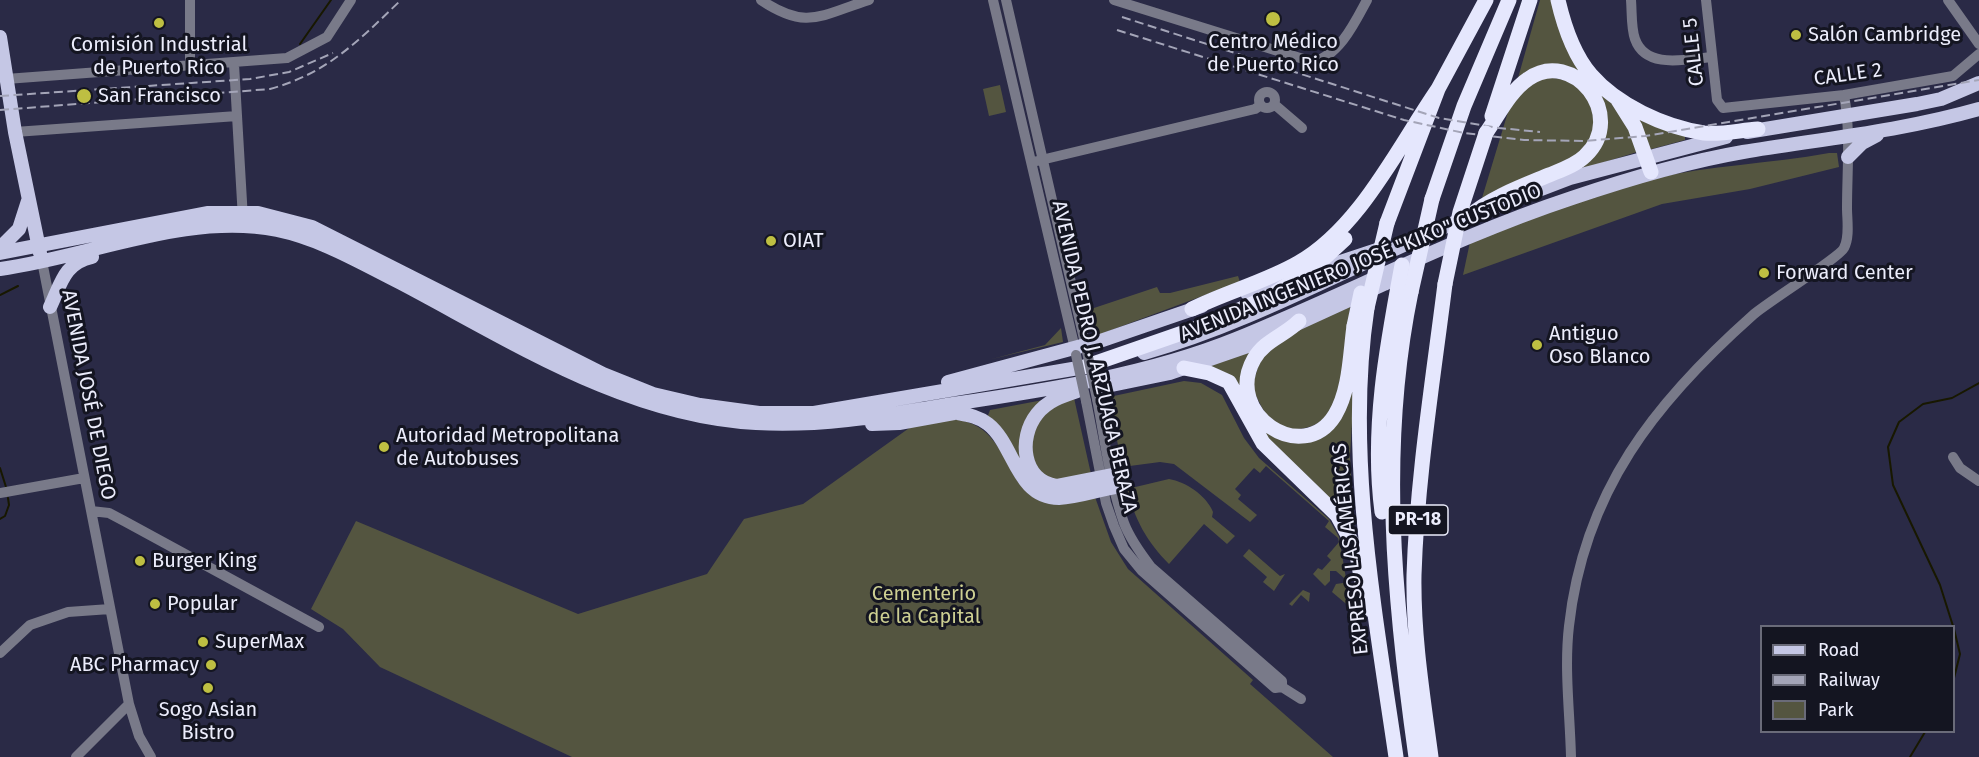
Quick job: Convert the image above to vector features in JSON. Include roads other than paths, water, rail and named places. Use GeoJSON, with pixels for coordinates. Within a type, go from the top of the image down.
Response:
{"type":"FeatureCollection","features":[{"type":"Feature","properties":{"kind":"highway"},"geometry":{"type":"LineString","coordinates":[[1394,576],[1391,512],[1393,432],[1400,356],[1411,292],[1432,199],[1464,106],[1509,0]]}},
{"type":"Feature","properties":{"kind":"highway","name":"PR-18"},"geometry":{"type":"LineString","coordinates":[[1431,757],[1415,629],[1414,576],[1431,398],[1445,284],[1460,212],[1530,0]]}},
{"type":"Feature","properties":{"kind":"highway"},"geometry":{"type":"LineString","coordinates":[[1558,0],[1567,32],[1582,62],[1591,75],[1617,98],[1660,121],[1690,130],[1706,133],[1758,129]]}},
{"type":"Feature","properties":{"kind":"highway","name":"EXPRESO LAS AMÉRICAS"},"geometry":{"type":"LineString","coordinates":[[1396,757],[1360,456],[1360,366],[1374,269],[1387,224],[1438,89],[1485,1]]}},
{"type":"Feature","properties":{"kind":"highway"},"geometry":{"type":"LineString","coordinates":[[1468,217],[1487,202],[1585,157],[1597,139],[1601,114],[1587,86],[1567,74],[1546,71],[1520,85],[1486,133]]}},
{"type":"Feature","properties":{"kind":"highway"},"geometry":{"type":"LineString","coordinates":[[1192,309],[1298,264],[1335,236],[1363,202],[1438,89]]}},
{"type":"Feature","properties":{"kind":"highway"},"geometry":{"type":"LineString","coordinates":[[1617,98],[1635,127],[1651,172]]}},
{"type":"Feature","properties":{"kind":"highway"},"geometry":{"type":"LineString","coordinates":[[1082,353],[1197,328],[1274,294],[1320,262],[1345,239],[1376,196],[1411,128]]}},
{"type":"Feature","properties":{"kind":"highway"},"geometry":{"type":"LineString","coordinates":[[1299,321],[1270,340],[1260,351],[1253,361],[1247,381],[1250,404],[1260,418],[1279,432],[1296,436],[1318,431],[1336,414],[1345,391],[1354,326],[1362,292],[1374,269]]}},
{"type":"Feature","properties":{"kind":"highway"},"geometry":{"type":"LineString","coordinates":[[1401,270],[1387,350],[1379,439],[1381,505],[1394,576],[1416,757]]}},
{"type":"Feature","properties":{"kind":"highway"},"geometry":{"type":"LineString","coordinates":[[1184,369],[1209,374],[1229,382],[1263,443],[1337,514],[1356,550],[1369,624],[1382,651]]}},
{"type":"Feature","properties":{"kind":"main road","name":"AVENIDA JOSÉ DE DIEGO"},"geometry":{"type":"LineString","coordinates":[[0,37],[15,132],[42,261]]}},
{"type":"Feature","properties":{"kind":"main road","name":"AVENIDA INGENIERO JOSÉ \"KIKO\" CUSTODIO"},"geometry":{"type":"LineString","coordinates":[[0,268],[206,227],[243,219],[258,213],[312,227],[553,350],[623,383],[653,394],[700,405],[759,413],[814,413],[856,406],[1082,353],[1187,341],[1247,319],[1410,241],[1570,178],[1645,156],[1758,129],[1941,99],[1979,83]]}},
{"type":"Feature","properties":{"kind":"main road","name":"AVENIDA INGENIERO JOSÉ \"KIKO\" CUSTODIO"},"geometry":{"type":"LineString","coordinates":[[0,253],[188,216],[243,219],[341,253],[554,363],[604,387],[650,404],[702,417],[749,423],[820,424],[1003,396],[1168,361],[1237,339],[1401,270],[1445,246],[1568,199],[1651,172],[1737,153],[1892,128],[1979,109]]}},
{"type":"Feature","properties":{"kind":"main road"},"geometry":{"type":"LineString","coordinates":[[1848,157],[1862,144],[1892,128]]}},
{"type":"Feature","properties":{"kind":"main road"},"geometry":{"type":"LineString","coordinates":[[0,248],[19,229],[29,199]]}},
{"type":"Feature","properties":{"kind":"main road"},"geometry":{"type":"LineString","coordinates":[[856,406],[898,392],[1082,353],[1192,309],[1410,241]]}},
{"type":"Feature","properties":{"kind":"main road"},"geometry":{"type":"LineString","coordinates":[[50,307],[67,270],[81,259],[93,256],[111,246]]}},
{"type":"Feature","properties":{"kind":"main road"},"geometry":{"type":"LineString","coordinates":[[1108,482],[1048,484],[1034,476],[1028,462],[1026,441],[1029,427],[1037,414],[1048,404],[1086,397],[1184,369],[1251,345],[1401,270]]}},
{"type":"Feature","properties":{"kind":"main road"},"geometry":{"type":"LineString","coordinates":[[852,420],[876,425],[1086,397]]}},
{"type":"Feature","properties":{"kind":"main road"},"geometry":{"type":"LineString","coordinates":[[958,413],[976,417],[989,424],[1023,478],[1042,495],[1059,498],[1108,482]]}},
{"type":"Feature","properties":{"kind":"street"},"geometry":{"type":"LineString","coordinates":[[190,0],[190,65]]}},
{"type":"Feature","properties":{"kind":"street"},"geometry":{"type":"LineString","coordinates":[[6,79],[190,65],[234,64],[287,58],[327,37],[351,0]]}},
{"type":"Feature","properties":{"kind":"street"},"geometry":{"type":"LineString","coordinates":[[761,0],[782,14],[807,19],[869,0]]}},
{"type":"Feature","properties":{"kind":"street","name":"AVENIDA PEDRO J. ARZUAGA BERAZA"},"geometry":{"type":"LineString","coordinates":[[993,0],[1031,162],[1082,353]]}},
{"type":"Feature","properties":{"kind":"street","name":"AVENIDA PEDRO J. ARZUAGA BERAZA"},"geometry":{"type":"LineString","coordinates":[[1006,0],[1043,159],[1082,353],[1086,397],[1108,482],[1114,526],[1124,549],[1142,571],[1275,688],[1282,687],[1301,699]]}},
{"type":"Feature","properties":{"kind":"street"},"geometry":{"type":"LineString","coordinates":[[1114,0],[1313,62],[1323,59],[1348,34],[1367,0]]}},
{"type":"Feature","properties":{"kind":"street"},"geometry":{"type":"LineString","coordinates":[[1631,0],[1635,39],[1650,57],[1667,61],[1712,57]]}},
{"type":"Feature","properties":{"kind":"street","name":"CALLE 5"},"geometry":{"type":"LineString","coordinates":[[1706,0],[1717,100]]}},
{"type":"Feature","properties":{"kind":"street"},"geometry":{"type":"LineString","coordinates":[[1948,0],[1979,44]]}},
{"type":"Feature","properties":{"kind":"street","name":"CALLE 2"},"geometry":{"type":"LineString","coordinates":[[1717,100],[1723,108],[1844,95],[1953,76],[1979,54]]}},
{"type":"Feature","properties":{"kind":"street"},"geometry":{"type":"LineString","coordinates":[[234,64],[243,219]]}},
{"type":"Feature","properties":{"kind":"street"},"geometry":{"type":"LineString","coordinates":[[1031,162],[1256,109],[1262,105],[1260,98],[1267,93],[1274,97],[1274,104],[1302,128]]}},
{"type":"Feature","properties":{"kind":"street"},"geometry":{"type":"LineString","coordinates":[[1570,757],[1569,627],[1576,578],[1603,497],[1626,454],[1685,379],[1755,313],[1841,254],[1847,239],[1848,114],[1844,95]]}},
{"type":"Feature","properties":{"kind":"street"},"geometry":{"type":"LineString","coordinates":[[15,132],[237,116]]}},
{"type":"Feature","properties":{"kind":"street","name":"AVENIDA JOSÉ DE DIEGO"},"geometry":{"type":"LineString","coordinates":[[42,261],[129,704],[139,736],[151,757]]}},
{"type":"Feature","properties":{"kind":"street"},"geometry":{"type":"LineString","coordinates":[[1953,457],[1960,468],[1979,481]]}},
{"type":"Feature","properties":{"kind":"street"},"geometry":{"type":"LineString","coordinates":[[0,493],[84,478]]}},
{"type":"Feature","properties":{"kind":"street"},"geometry":{"type":"LineString","coordinates":[[91,511],[109,513],[319,627]]}},
{"type":"Feature","properties":{"kind":"street"},"geometry":{"type":"LineString","coordinates":[[0,653],[30,625],[68,612],[110,609]]}},
{"type":"Feature","properties":{"kind":"street"},"geometry":{"type":"LineString","coordinates":[[76,757],[129,704]]}},
{"type":"Feature","properties":{"kind":"waterway"},"geometry":{"type":"LineString","coordinates":[[300,44],[331,0]]}},
{"type":"Feature","properties":{"kind":"waterway"},"geometry":{"type":"LineString","coordinates":[[0,295],[18,286]]}},
{"type":"Feature","properties":{"kind":"waterway"},"geometry":{"type":"LineString","coordinates":[[1953,625],[1940,585],[1893,485],[1888,447],[1899,422],[1923,404],[1952,398],[1979,383]]}},
{"type":"Feature","properties":{"kind":"waterway"},"geometry":{"type":"LineString","coordinates":[[0,468],[6,487]]}},
{"type":"Feature","properties":{"kind":"waterway"},"geometry":{"type":"LineString","coordinates":[[0,519],[5,516],[9,505],[8,498]]}},
{"type":"Feature","properties":{"kind":"waterway"},"geometry":{"type":"LineString","coordinates":[[1955,633],[1960,654],[1955,674]]}},
{"type":"Feature","properties":{"kind":"waterway"},"geometry":{"type":"LineString","coordinates":[[1910,757],[1924,733]]}},
{"type":"Feature","properties":{"kind":"railway"},"geometry":{"type":"LineString","coordinates":[[0,110],[270,89],[291,82],[326,65],[356,42],[401,0]]}},
{"type":"Feature","properties":{"kind":"railway"},"geometry":{"type":"LineString","coordinates":[[1122,17],[1439,118],[1540,132]]}},
{"type":"Feature","properties":{"kind":"railway"},"geometry":{"type":"LineString","coordinates":[[1117,30],[1404,120],[1464,133],[1524,140],[1584,141],[1645,136],[1979,80]]}},
{"type":"Feature","properties":{"kind":"railway"},"geometry":{"type":"LineString","coordinates":[[0,96],[250,79],[289,72],[333,53]]}},
{"type":"Feature","properties":{"kind":"place","name":"Centro Médico de Puerto Rico"},"geometry":{"type":"Point","coordinates":[1273,19]}},
{"type":"Feature","properties":{"kind":"place","name":"Comisión Industrial de Puerto Rico"},"geometry":{"type":"Point","coordinates":[159,23]}},
{"type":"Feature","properties":{"kind":"place","name":"Salón Cambridge"},"geometry":{"type":"Point","coordinates":[1796,35]}},
{"type":"Feature","properties":{"kind":"place","name":"San Francisco"},"geometry":{"type":"Point","coordinates":[84,96]}},
{"type":"Feature","properties":{"kind":"place","name":"OIAT"},"geometry":{"type":"Point","coordinates":[771,241]}},
{"type":"Feature","properties":{"kind":"place","name":"Forward Center"},"geometry":{"type":"Point","coordinates":[1764,273]}},
{"type":"Feature","properties":{"kind":"place","name":"Antiguo Oso Blanco"},"geometry":{"type":"Point","coordinates":[1537,345]}},
{"type":"Feature","properties":{"kind":"place","name":"Autoridad Metropolitana de Autobuses"},"geometry":{"type":"Point","coordinates":[384,447]}},
{"type":"Feature","properties":{"kind":"place","name":"Burger King"},"geometry":{"type":"Point","coordinates":[140,561]}},
{"type":"Feature","properties":{"kind":"place","name":"Popular"},"geometry":{"type":"Point","coordinates":[155,604]}},
{"type":"Feature","properties":{"kind":"place","name":"SuperMax"},"geometry":{"type":"Point","coordinates":[203,642]}},
{"type":"Feature","properties":{"kind":"place","name":"ABC Pharmacy"},"geometry":{"type":"Point","coordinates":[211,665]}},
{"type":"Feature","properties":{"kind":"place","name":"Sogo Asian Bistro"},"geometry":{"type":"Point","coordinates":[208,688]}},
{"type":"Feature","properties":{"kind":"park label","name":"Cementerio de la Capital"},"geometry":{"type":"Point","coordinates":[924,606]}}]}
